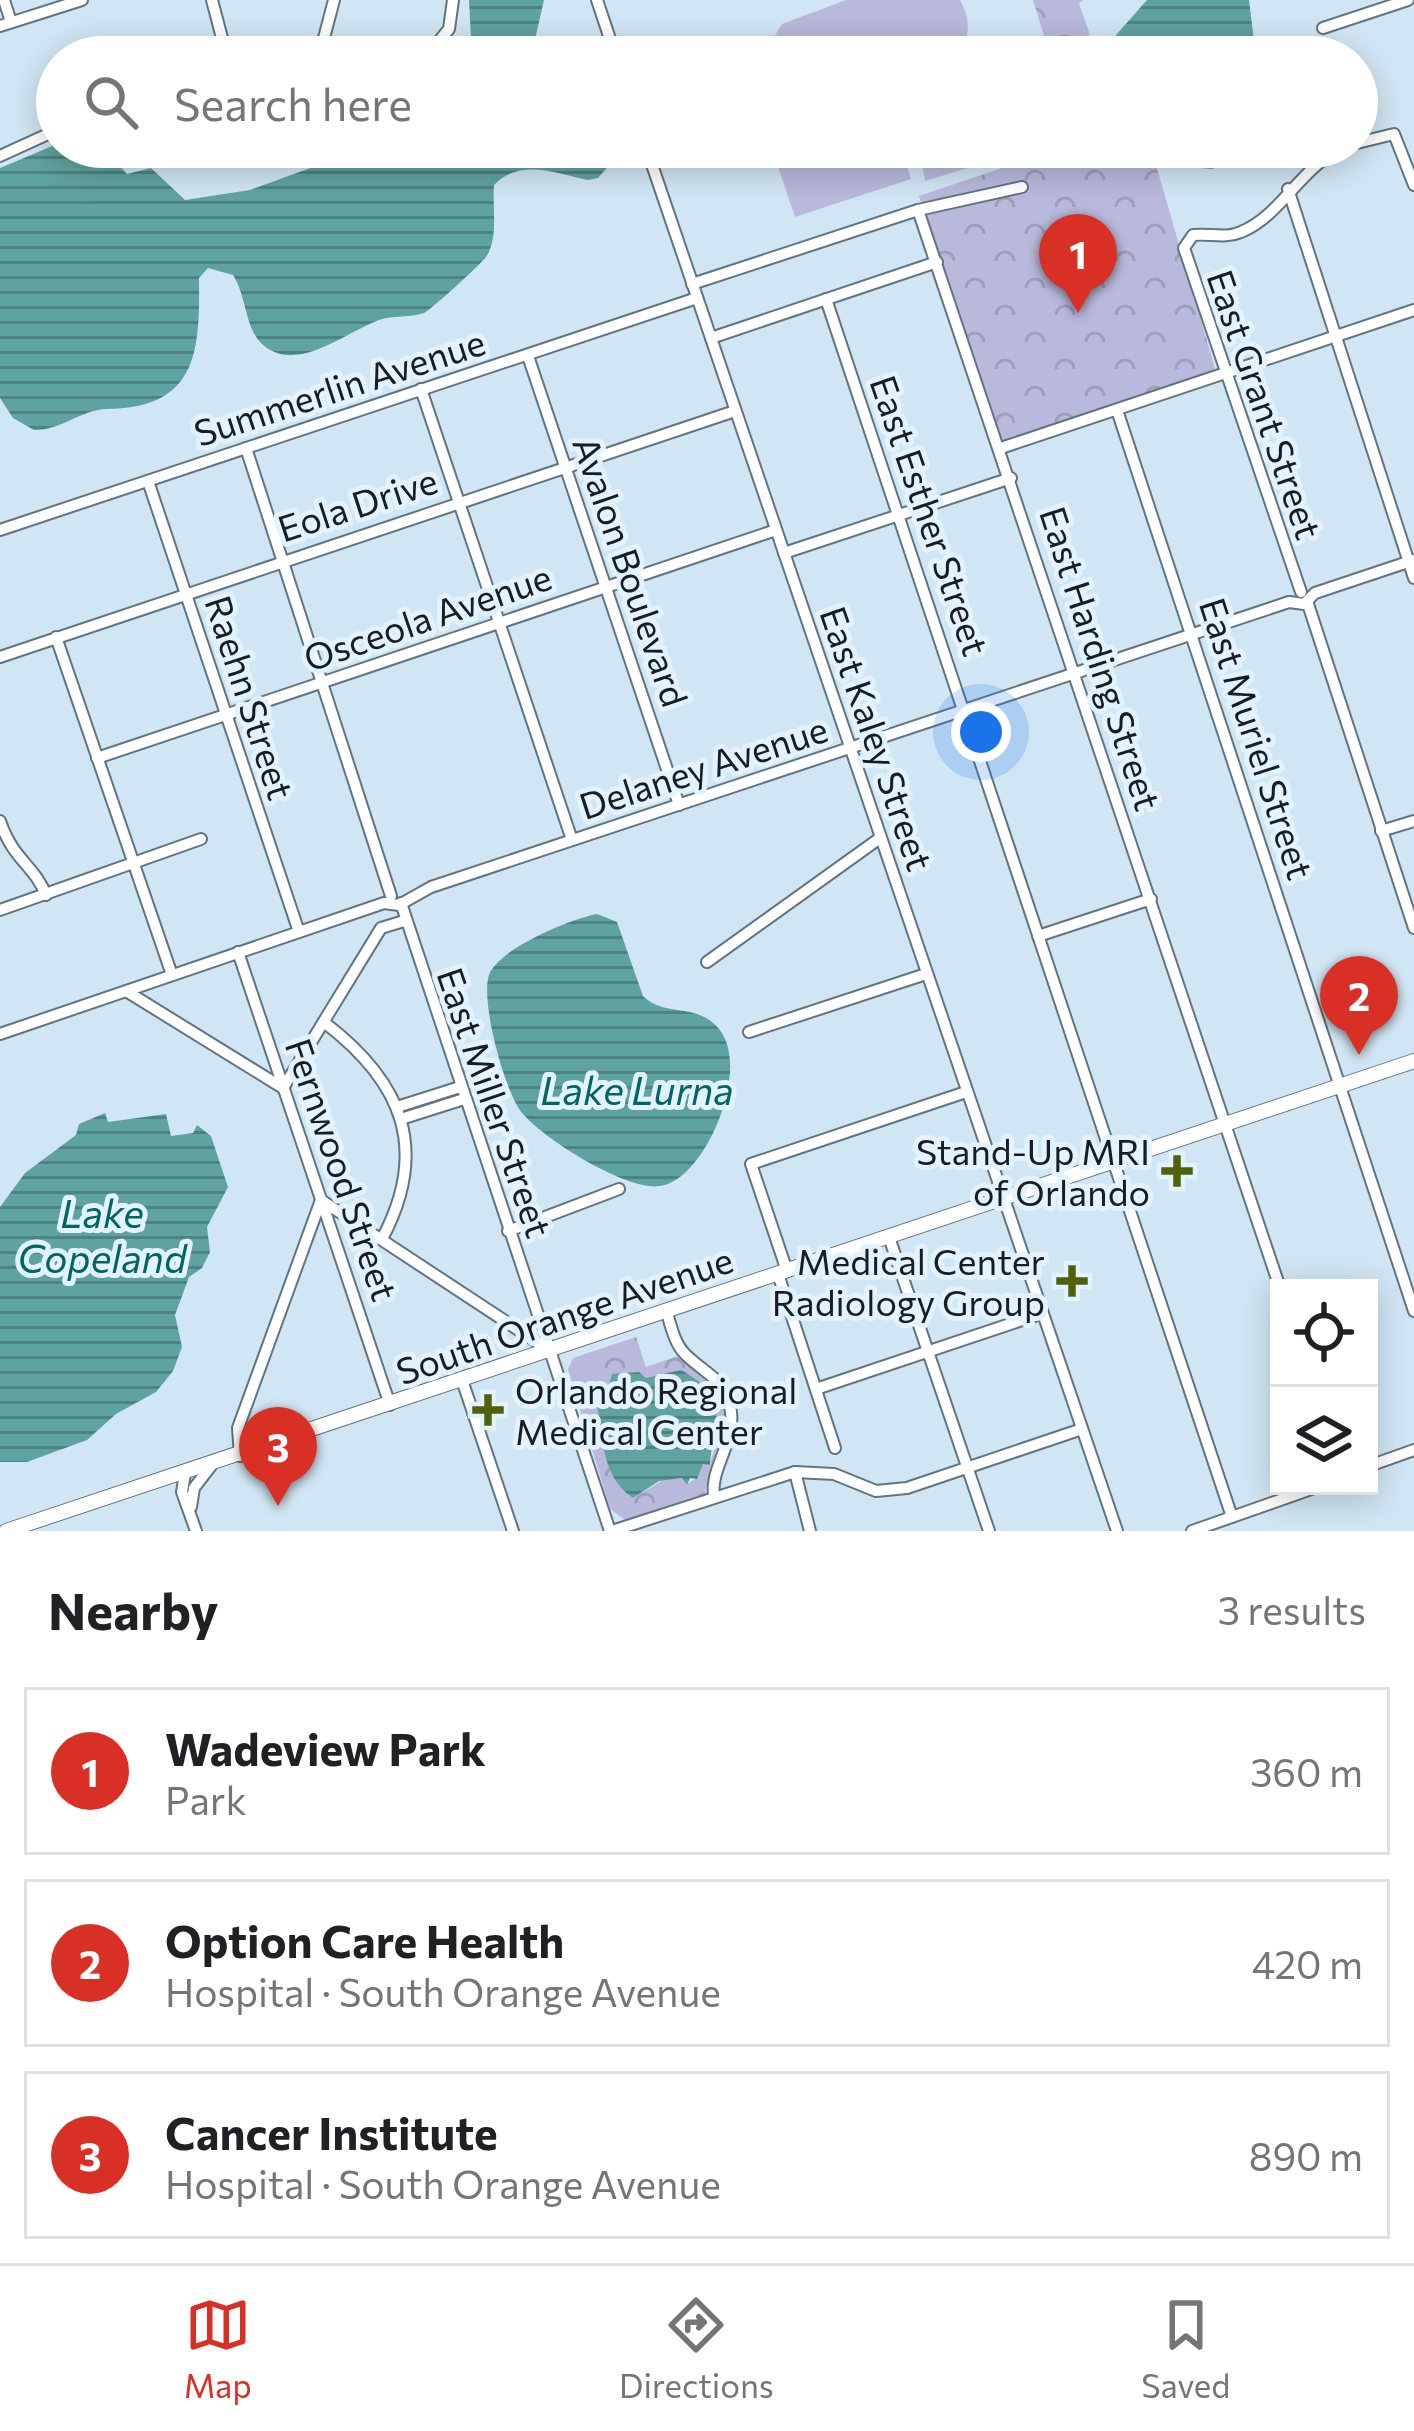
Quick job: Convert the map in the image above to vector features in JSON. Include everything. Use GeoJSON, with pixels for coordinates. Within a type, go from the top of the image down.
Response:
{"type":"FeatureCollection","features":[{"type":"Feature","properties":{"kind":"main road","name":"South Orange Avenue"},"geometry":{"type":"LineString","coordinates":[[6,1531],[52,1523],[185,1473],[1414,1061]]}},
{"type":"Feature","properties":{"kind":"street"},"geometry":{"type":"LineString","coordinates":[[4,0],[6,24],[82,0]]}},
{"type":"Feature","properties":{"kind":"street"},"geometry":{"type":"LineString","coordinates":[[212,0],[221,36]]}},
{"type":"Feature","properties":{"kind":"street"},"geometry":{"type":"LineString","coordinates":[[325,36],[334,0]]}},
{"type":"Feature","properties":{"kind":"street"},"geometry":{"type":"LineString","coordinates":[[443,36],[449,29],[453,0]]}},
{"type":"Feature","properties":{"kind":"street"},"geometry":{"type":"LineString","coordinates":[[597,0],[609,36]]}},
{"type":"Feature","properties":{"kind":"street"},"geometry":{"type":"LineString","coordinates":[[1323,28],[1408,0]]}},
{"type":"Feature","properties":{"kind":"street"},"geometry":{"type":"LineString","coordinates":[[1378,139],[1414,131]]}},
{"type":"Feature","properties":{"kind":"street"},"geometry":{"type":"LineString","coordinates":[[1395,135],[1414,185]]}},
{"type":"Feature","properties":{"kind":"street"},"geometry":{"type":"LineString","coordinates":[[0,156],[36,140]]}},
{"type":"Feature","properties":{"kind":"street"},"geometry":{"type":"LineString","coordinates":[[653,168],[692,284],[918,210],[1022,187]]}},
{"type":"Feature","properties":{"kind":"street"},"geometry":{"type":"LineString","coordinates":[[1311,168],[1288,189],[1414,578]]}},
{"type":"Feature","properties":{"kind":"street","name":"East Grant Street"},"geometry":{"type":"LineString","coordinates":[[1288,189],[1243,232],[1199,234],[1186,240],[1185,257],[1414,928]]}},
{"type":"Feature","properties":{"kind":"street","name":"East Harding Street"},"geometry":{"type":"LineString","coordinates":[[918,210],[1277,1279]]}},
{"type":"Feature","properties":{"kind":"street"},"geometry":{"type":"LineString","coordinates":[[711,338],[938,262]]}},
{"type":"Feature","properties":{"kind":"street","name":"East Kaley Street"},"geometry":{"type":"LineString","coordinates":[[692,284],[1117,1531]]}},
{"type":"Feature","properties":{"kind":"street","name":"Summerlin Avenue"},"geometry":{"type":"LineString","coordinates":[[0,530],[697,298]]}},
{"type":"Feature","properties":{"kind":"street","name":"East Esther Street"},"geometry":{"type":"LineString","coordinates":[[826,299],[1232,1517]]}},
{"type":"Feature","properties":{"kind":"street"},"geometry":{"type":"LineString","coordinates":[[1001,448],[1414,310]]}},
{"type":"Feature","properties":{"kind":"street","name":"Avalon Boulevard"},"geometry":{"type":"LineString","coordinates":[[528,356],[679,805]]}},
{"type":"Feature","properties":{"kind":"street"},"geometry":{"type":"LineString","coordinates":[[421,389],[572,841]]}},
{"type":"Feature","properties":{"kind":"street","name":"East Muriel Street"},"geometry":{"type":"LineString","coordinates":[[1117,410],[1414,1311]]}},
{"type":"Feature","properties":{"kind":"street","name":"Eola Drive"},"geometry":{"type":"LineString","coordinates":[[0,657],[735,412]]}},
{"type":"Feature","properties":{"kind":"street","name":"East Miller Street"},"geometry":{"type":"LineString","coordinates":[[246,448],[611,1531]]}},
{"type":"Feature","properties":{"kind":"street"},"geometry":{"type":"LineString","coordinates":[[784,553],[1011,478]]}},
{"type":"Feature","properties":{"kind":"street","name":"Raehn Street"},"geometry":{"type":"LineString","coordinates":[[148,481],[299,932]]}},
{"type":"Feature","properties":{"kind":"street","name":"Osceola Avenue"},"geometry":{"type":"LineString","coordinates":[[97,758],[776,530]]}},
{"type":"Feature","properties":{"kind":"street","name":"Delaney Avenue"},"geometry":{"type":"LineString","coordinates":[[0,1034],[1412,561]]}},
{"type":"Feature","properties":{"kind":"street"},"geometry":{"type":"LineString","coordinates":[[56,638],[172,975]]}},
{"type":"Feature","properties":{"kind":"street"},"geometry":{"type":"LineString","coordinates":[[1382,831],[1414,820]]}},
{"type":"Feature","properties":{"kind":"street"},"geometry":{"type":"LineString","coordinates":[[0,821],[12,854],[35,876],[46,895]]}},
{"type":"Feature","properties":{"kind":"street"},"geometry":{"type":"LineString","coordinates":[[707,962],[880,838]]}},
{"type":"Feature","properties":{"kind":"street"},"geometry":{"type":"LineString","coordinates":[[0,910],[200,839]]}},
{"type":"Feature","properties":{"kind":"street"},"geometry":{"type":"LineString","coordinates":[[1038,936],[1151,899]]}},
{"type":"Feature","properties":{"kind":"street"},"geometry":{"type":"LineString","coordinates":[[126,991],[283,1088],[397,901]]}},
{"type":"Feature","properties":{"kind":"street","name":"Fernwood Street"},"geometry":{"type":"LineString","coordinates":[[238,952],[391,1405]]}},
{"type":"Feature","properties":{"kind":"street"},"geometry":{"type":"LineString","coordinates":[[748,1032],[926,974]]}},
{"type":"Feature","properties":{"kind":"street"},"geometry":{"type":"LineString","coordinates":[[325,1023],[360,1049],[399,1113],[406,1174],[382,1239]]}},
{"type":"Feature","properties":{"kind":"street"},"geometry":{"type":"LineString","coordinates":[[836,1448],[751,1164],[967,1092]]}},
{"type":"Feature","properties":{"kind":"street"},"geometry":{"type":"LineString","coordinates":[[399,1113],[462,1093]]}},
{"type":"Feature","properties":{"kind":"street"},"geometry":{"type":"LineString","coordinates":[[508,1231],[620,1189]]}},
{"type":"Feature","properties":{"kind":"street"},"geometry":{"type":"LineString","coordinates":[[240,1456],[238,1428],[321,1200],[549,1351]]}},
{"type":"Feature","properties":{"kind":"street"},"geometry":{"type":"LineString","coordinates":[[889,1238],[989,1531]]}},
{"type":"Feature","properties":{"kind":"street"},"geometry":{"type":"LineString","coordinates":[[518,1329],[532,1325],[534,1309]]}},
{"type":"Feature","properties":{"kind":"street"},"geometry":{"type":"LineString","coordinates":[[666,1310],[679,1347],[712,1372],[728,1401],[730,1440],[713,1482],[714,1496]]}},
{"type":"Feature","properties":{"kind":"street"},"geometry":{"type":"LineString","coordinates":[[816,1389],[1040,1314]]}},
{"type":"Feature","properties":{"kind":"street"},"geometry":{"type":"LineString","coordinates":[[462,1380],[513,1531]]}},
{"type":"Feature","properties":{"kind":"street"},"geometry":{"type":"LineString","coordinates":[[611,1531],[795,1472],[833,1474],[876,1491],[907,1488],[1082,1429]]}},
{"type":"Feature","properties":{"kind":"street"},"geometry":{"type":"LineString","coordinates":[[1378,1463],[1414,1450]]}},
{"type":"Feature","properties":{"kind":"street"},"geometry":{"type":"LineString","coordinates":[[190,1510],[194,1488],[211,1466]]}},
{"type":"Feature","properties":{"kind":"street"},"geometry":{"type":"LineString","coordinates":[[795,1472],[810,1531]]}},
{"type":"Feature","properties":{"kind":"street"},"geometry":{"type":"LineString","coordinates":[[185,1473],[182,1492],[196,1531]]}},
{"type":"Feature","properties":{"kind":"street"},"geometry":{"type":"LineString","coordinates":[[1192,1531],[1294,1495]]}},
{"type":"Feature","properties":{"kind":"green space"},"geometry":{"type":"Polygon","coordinates":[[[846,0],[960,0],[968,22],[967,36],[775,36],[782,24],[846,0]]]}},
{"type":"Feature","properties":{"kind":"green space"},"geometry":{"type":"Polygon","coordinates":[[[1033,0],[1084,0],[1079,3],[1090,35],[1044,36],[1033,0]]]}},
{"type":"Feature","properties":{"kind":"green space"},"geometry":{"type":"Polygon","coordinates":[[[778,168],[908,168],[911,179],[795,217],[778,168]]]}},
{"type":"Feature","properties":{"kind":"green space"},"geometry":{"type":"Polygon","coordinates":[[[923,168],[968,168],[925,181],[923,168]]]}},
{"type":"Feature","properties":{"kind":"green space"},"geometry":{"type":"Polygon","coordinates":[[[1002,168],[1157,168],[1216,372],[1006,442],[1000,438],[919,196],[1002,168]]]}},
{"type":"Feature","properties":{"kind":"green space"},"geometry":{"type":"Polygon","coordinates":[[[636,1337],[646,1367],[678,1356],[701,1372],[716,1388],[724,1418],[705,1494],[625,1520],[610,1509],[568,1369],[573,1358],[636,1337]],[[681,1371],[646,1379],[613,1374],[609,1385],[596,1394],[609,1465],[633,1498],[665,1479],[683,1478],[687,1484],[697,1478],[702,1464],[710,1464],[716,1443],[708,1388],[681,1371]]]}},
{"type":"Feature","properties":{"kind":"water"},"geometry":{"type":"Polygon","coordinates":[[[469,0],[544,0],[536,36],[471,36],[469,0]]]}},
{"type":"Feature","properties":{"kind":"water"},"geometry":{"type":"Polygon","coordinates":[[[1147,0],[1249,0],[1253,36],[1116,35],[1147,0]]]}},
{"type":"Feature","properties":{"kind":"water"},"geometry":{"type":"Polygon","coordinates":[[[36,153],[36,168],[122,168],[127,174],[151,168],[185,200],[250,190],[310,168],[607,168],[598,178],[588,180],[538,170],[504,177],[494,185],[490,249],[445,296],[424,313],[379,320],[309,352],[280,354],[267,348],[254,334],[233,275],[208,268],[199,278],[194,352],[176,387],[137,406],[89,412],[34,430],[13,418],[0,398],[0,168],[36,153]]]}},
{"type":"Feature","properties":{"kind":"water","name":"Lake Lurna"},"geometry":{"type":"Polygon","coordinates":[[[597,914],[617,922],[643,996],[716,1025],[729,1052],[729,1085],[709,1140],[689,1169],[660,1186],[634,1183],[600,1168],[534,1124],[516,1103],[496,1047],[487,988],[495,965],[536,937],[597,914]]]}},
{"type":"Feature","properties":{"kind":"water","name":"Lake Copeland"},"geometry":{"type":"Polygon","coordinates":[[[105,1113],[108,1122],[166,1114],[171,1136],[193,1133],[197,1125],[211,1136],[228,1187],[207,1227],[210,1252],[202,1268],[189,1277],[175,1315],[182,1347],[173,1371],[156,1392],[116,1414],[87,1440],[27,1462],[0,1462],[0,1207],[25,1173],[76,1135],[79,1124],[105,1113]]]}},
{"type":"Feature","properties":{"kind":"water"},"geometry":{"type":"Polygon","coordinates":[[[681,1370],[714,1400],[710,1465],[703,1464],[697,1479],[690,1478],[687,1485],[682,1478],[659,1481],[633,1498],[608,1465],[595,1394],[609,1385],[612,1374],[639,1372],[646,1378],[681,1370]]]}},
{"type":"Feature","properties":{"kind":"place","name":"Wadeview Park"},"geometry":{"type":"Point","coordinates":[1078,313]}},
{"type":"Feature","properties":{"kind":"place","name":"Option Care Health"},"geometry":{"type":"Point","coordinates":[1359,1055]}},
{"type":"Feature","properties":{"kind":"place","name":"Stand-Up MRI of Orlando"},"geometry":{"type":"Point","coordinates":[1177,1171]}},
{"type":"Feature","properties":{"kind":"place","name":"Medical Center Radiology Group"},"geometry":{"type":"Point","coordinates":[1072,1281]}},
{"type":"Feature","properties":{"kind":"place","name":"Orlando Regional Medical Center"},"geometry":{"type":"Point","coordinates":[488,1410]}},
{"type":"Feature","properties":{"kind":"place","name":"Cancer Institute"},"geometry":{"type":"Point","coordinates":[278,1506]}}]}
